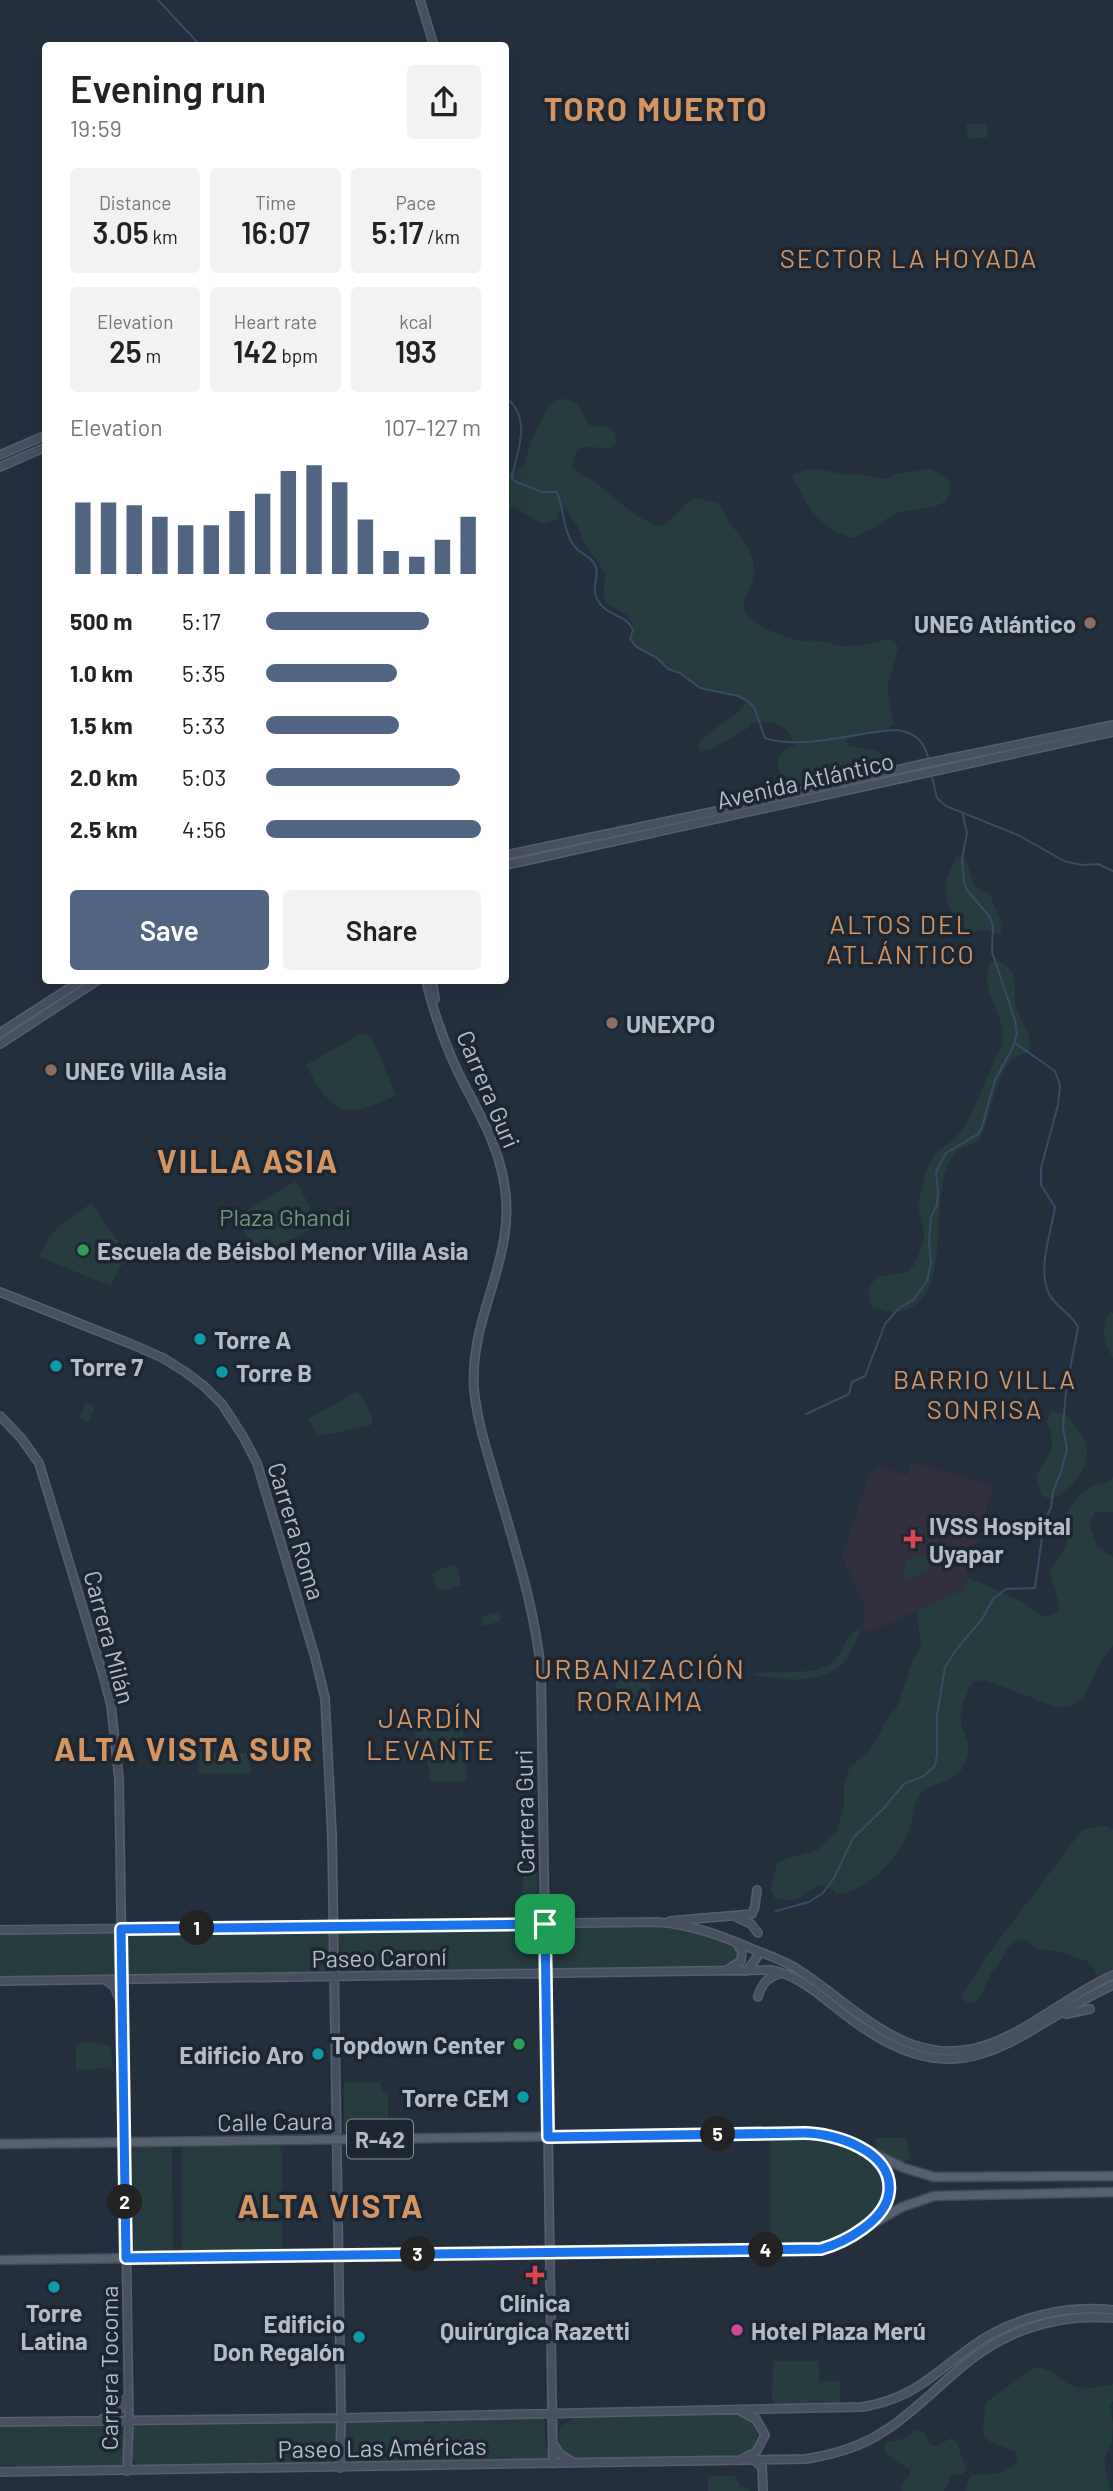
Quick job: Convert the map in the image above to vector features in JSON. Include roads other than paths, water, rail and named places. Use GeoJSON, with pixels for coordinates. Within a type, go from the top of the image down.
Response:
{"type":"FeatureCollection","features":[{"type":"Feature","properties":{"kind":"main road","name":"Calle Caura"},"geometry":{"type":"LineString","coordinates":[[0,2144],[820,2134],[845,2139],[859,2146]]}},
{"type":"Feature","properties":{"kind":"main road","name":"R-42"},"geometry":{"type":"LineString","coordinates":[[859,2146],[904,2168],[934,2177],[1113,2174]]}},
{"type":"Feature","properties":{"kind":"main road"},"geometry":{"type":"LineString","coordinates":[[859,2146],[883,2169],[889,2186],[888,2197],[882,2209],[860,2231]]}},
{"type":"Feature","properties":{"kind":"main road"},"geometry":{"type":"LineString","coordinates":[[0,2260],[821,2249],[839,2243],[902,2207],[934,2196],[1113,2192]]}},
{"type":"Feature","properties":{"kind":"street"},"geometry":{"type":"LineString","coordinates":[[420,0],[433,42]]}},
{"type":"Feature","properties":{"kind":"street"},"geometry":{"type":"LineString","coordinates":[[0,455],[42,437]]}},
{"type":"Feature","properties":{"kind":"street"},"geometry":{"type":"LineString","coordinates":[[0,467],[42,449]]}},
{"type":"Feature","properties":{"kind":"street","name":"Avenida Atlántico"},"geometry":{"type":"LineString","coordinates":[[942,765],[1113,725]]}},
{"type":"Feature","properties":{"kind":"street","name":"Avenida Atlántico"},"geometry":{"type":"LineString","coordinates":[[509,854],[919,769],[1113,732]]}},
{"type":"Feature","properties":{"kind":"street","name":"Avenida Atlántico"},"geometry":{"type":"LineString","coordinates":[[509,864],[919,769]]}},
{"type":"Feature","properties":{"kind":"street"},"geometry":{"type":"LineString","coordinates":[[0,1033],[76,984]]}},
{"type":"Feature","properties":{"kind":"street"},"geometry":{"type":"LineString","coordinates":[[0,1044],[92,984]]}},
{"type":"Feature","properties":{"kind":"street","name":"Carrera Guri"},"geometry":{"type":"LineString","coordinates":[[427,984],[456,1068],[492,1135],[505,1184],[506,1233],[499,1266],[475,1343],[474,1386],[480,1425],[536,1622],[541,1672],[553,2464]]}},
{"type":"Feature","properties":{"kind":"street","name":"Carrera Guri"},"geometry":{"type":"LineString","coordinates":[[433,984],[438,1017]]}},
{"type":"Feature","properties":{"kind":"street","name":"Carrera Roma"},"geometry":{"type":"LineString","coordinates":[[0,1292],[163,1358],[204,1386],[222,1404],[244,1438],[257,1463],[268,1497],[325,1698],[332,1835],[340,2468]]}},
{"type":"Feature","properties":{"kind":"street","name":"Carrera Milán"},"geometry":{"type":"LineString","coordinates":[[0,1416],[21,1438],[38,1463],[97,1649],[111,1706],[119,1779],[121,1929]]}},
{"type":"Feature","properties":{"kind":"street"},"geometry":{"type":"LineString","coordinates":[[659,1923],[682,1918],[753,1913],[757,1890]]}},
{"type":"Feature","properties":{"kind":"street"},"geometry":{"type":"LineString","coordinates":[[734,1916],[751,1924],[758,1933]]}},
{"type":"Feature","properties":{"kind":"street","name":"Paseo Caroní"},"geometry":{"type":"LineString","coordinates":[[0,1930],[659,1923],[688,1925],[730,1939],[757,1954],[783,1961],[888,2035],[908,2044],[939,2050],[970,2049],[999,2039],[1113,1975]]}},
{"type":"Feature","properties":{"kind":"street","name":"Carrera Tocoma"},"geometry":{"type":"LineString","coordinates":[[121,1929],[129,2421],[127,2471]]}},
{"type":"Feature","properties":{"kind":"street"},"geometry":{"type":"LineString","coordinates":[[719,1971],[734,1967],[741,1961],[741,1949],[730,1939]]}},
{"type":"Feature","properties":{"kind":"street"},"geometry":{"type":"LineString","coordinates":[[746,1971],[757,1954]]}},
{"type":"Feature","properties":{"kind":"street","name":"Paseo Caroní"},"geometry":{"type":"LineString","coordinates":[[0,1981],[719,1971],[785,1973]]}},
{"type":"Feature","properties":{"kind":"street"},"geometry":{"type":"LineString","coordinates":[[758,1997],[761,1987],[769,1978],[785,1973],[884,2042],[927,2058],[961,2059],[982,2055],[1010,2043],[1113,1985]]}},
{"type":"Feature","properties":{"kind":"street"},"geometry":{"type":"LineString","coordinates":[[528,1974],[538,1977],[546,1989]]}},
{"type":"Feature","properties":{"kind":"street"},"geometry":{"type":"LineString","coordinates":[[335,1998],[342,1983],[352,1976]]}},
{"type":"Feature","properties":{"kind":"street"},"geometry":{"type":"LineString","coordinates":[[100,1979],[111,1983],[122,2003]]}},
{"type":"Feature","properties":{"kind":"street"},"geometry":{"type":"LineString","coordinates":[[1049,2021],[1090,2009]]}},
{"type":"Feature","properties":{"kind":"street"},"geometry":{"type":"LineString","coordinates":[[1009,2330],[1060,2311],[1087,2308],[1112,2314]]}},
{"type":"Feature","properties":{"kind":"street","name":"Paseo Las Américas"},"geometry":{"type":"LineString","coordinates":[[0,2422],[849,2408],[892,2400],[918,2388],[977,2343],[1009,2330]]}},
{"type":"Feature","properties":{"kind":"street","name":"Paseo Las Américas"},"geometry":{"type":"LineString","coordinates":[[0,2472],[792,2461],[845,2451],[866,2442],[897,2422],[1009,2330]]}},
{"type":"Feature","properties":{"kind":"street"},"geometry":{"type":"LineString","coordinates":[[87,2422],[112,2416],[123,2405],[128,2391]]}},
{"type":"Feature","properties":{"kind":"street"},"geometry":{"type":"LineString","coordinates":[[731,2410],[751,2415],[761,2424],[765,2435],[756,2452],[732,2462]]}},
{"type":"Feature","properties":{"kind":"street"},"geometry":{"type":"LineString","coordinates":[[578,2413],[559,2421],[552,2437],[560,2454],[582,2464]]}},
{"type":"Feature","properties":{"kind":"street"},"geometry":{"type":"LineString","coordinates":[[755,2461],[762,2467],[763,2491]]}},
{"type":"Feature","properties":{"kind":"waterway"},"geometry":{"type":"LineString","coordinates":[[158,0],[197,42]]}},
{"type":"Feature","properties":{"kind":"waterway"},"geometry":{"type":"LineString","coordinates":[[509,401],[519,415],[521,424],[520,445],[512,476],[514,481],[542,492],[557,492],[572,542],[596,567],[597,599],[605,609],[630,625],[633,630],[630,638],[635,646],[700,688],[746,700],[754,707],[765,738],[814,741],[898,730],[919,739],[929,761]]}},
{"type":"Feature","properties":{"kind":"waterway"},"geometry":{"type":"LineString","coordinates":[[931,773],[937,798],[946,806],[1018,835],[1064,861],[1082,865],[1098,864],[1113,871]]}},
{"type":"Feature","properties":{"kind":"waterway"},"geometry":{"type":"LineString","coordinates":[[806,1414],[849,1394],[852,1382],[865,1376],[885,1324],[899,1308],[913,1300],[927,1281],[931,1262],[931,1217],[937,1205],[936,1172],[946,1153],[978,1134],[995,1080],[1017,1034],[1015,1020],[992,952],[993,925],[964,883],[962,859],[967,833],[963,815]]}},
{"type":"Feature","properties":{"kind":"waterway"},"geometry":{"type":"LineString","coordinates":[[776,1911],[809,1902],[823,1893],[834,1878],[853,1838],[904,1784],[924,1776],[935,1766],[937,1715],[945,1667],[982,1619],[993,1599],[1006,1589],[1035,1588],[1044,1523],[1067,1449],[1063,1427],[1066,1391],[1078,1327],[1049,1294],[1044,1273],[1055,1207],[1041,1185],[1041,1168],[1058,1105],[1060,1085],[1055,1071],[1015,1043]]}},
{"type":"Feature","properties":{"kind":"place","name":"UNEG Atlántico"},"geometry":{"type":"Point","coordinates":[1090,623]}},
{"type":"Feature","properties":{"kind":"place","name":"UNEXPO"},"geometry":{"type":"Point","coordinates":[612,1023]}},
{"type":"Feature","properties":{"kind":"place","name":"UNEG Villa Asia"},"geometry":{"type":"Point","coordinates":[51,1070]}},
{"type":"Feature","properties":{"kind":"place","name":"Escuela de Béisbol Menor Villa Asia"},"geometry":{"type":"Point","coordinates":[83,1250]}},
{"type":"Feature","properties":{"kind":"place","name":"Torre A"},"geometry":{"type":"Point","coordinates":[200,1339]}},
{"type":"Feature","properties":{"kind":"place","name":"Torre 7"},"geometry":{"type":"Point","coordinates":[56,1366]}},
{"type":"Feature","properties":{"kind":"place","name":"Torre B"},"geometry":{"type":"Point","coordinates":[222,1372]}},
{"type":"Feature","properties":{"kind":"place","name":"IVSS Hospital Uyapar"},"geometry":{"type":"Point","coordinates":[913,1539]}},
{"type":"Feature","properties":{"kind":"place","name":"Topdown Center"},"geometry":{"type":"Point","coordinates":[519,2044]}},
{"type":"Feature","properties":{"kind":"place","name":"Edificio Aro"},"geometry":{"type":"Point","coordinates":[318,2054]}},
{"type":"Feature","properties":{"kind":"place","name":"Torre CEM"},"geometry":{"type":"Point","coordinates":[523,2097]}},
{"type":"Feature","properties":{"kind":"place","name":"Clínica Quirúrgica Razetti"},"geometry":{"type":"Point","coordinates":[535,2275]}},
{"type":"Feature","properties":{"kind":"place","name":"Torre Latina"},"geometry":{"type":"Point","coordinates":[54,2287]}},
{"type":"Feature","properties":{"kind":"place","name":"Hotel Plaza Merú"},"geometry":{"type":"Point","coordinates":[737,2330]}},
{"type":"Feature","properties":{"kind":"place","name":"Edificio Don Regalón"},"geometry":{"type":"Point","coordinates":[359,2337]}},
{"type":"Feature","properties":{"kind":"district","name":"TORO MUERTO"},"geometry":{"type":"Point","coordinates":[656,108]}},
{"type":"Feature","properties":{"kind":"district","name":"SECTOR LA HOYADA"},"geometry":{"type":"Point","coordinates":[909,257]}},
{"type":"Feature","properties":{"kind":"district","name":"ALTOS DEL ATLÁNTICO"},"geometry":{"type":"Point","coordinates":[901,938]}},
{"type":"Feature","properties":{"kind":"district","name":"VILLA ASIA"},"geometry":{"type":"Point","coordinates":[248,1160]}},
{"type":"Feature","properties":{"kind":"district","name":"BARRIO VILLA SONRISA"},"geometry":{"type":"Point","coordinates":[985,1393]}},
{"type":"Feature","properties":{"kind":"district","name":"URBANIZACIÓN RORAIMA"},"geometry":{"type":"Point","coordinates":[640,1684]}},
{"type":"Feature","properties":{"kind":"district","name":"JARDÍN LEVANTE"},"geometry":{"type":"Point","coordinates":[431,1733]}},
{"type":"Feature","properties":{"kind":"district","name":"ALTA VISTA SUR"},"geometry":{"type":"Point","coordinates":[184,1748]}},
{"type":"Feature","properties":{"kind":"district","name":"ALTA VISTA"},"geometry":{"type":"Point","coordinates":[331,2205]}},
{"type":"Feature","properties":{"kind":"park label","name":"Plaza Ghandi"},"geometry":{"type":"Point","coordinates":[285,1216]}}]}
